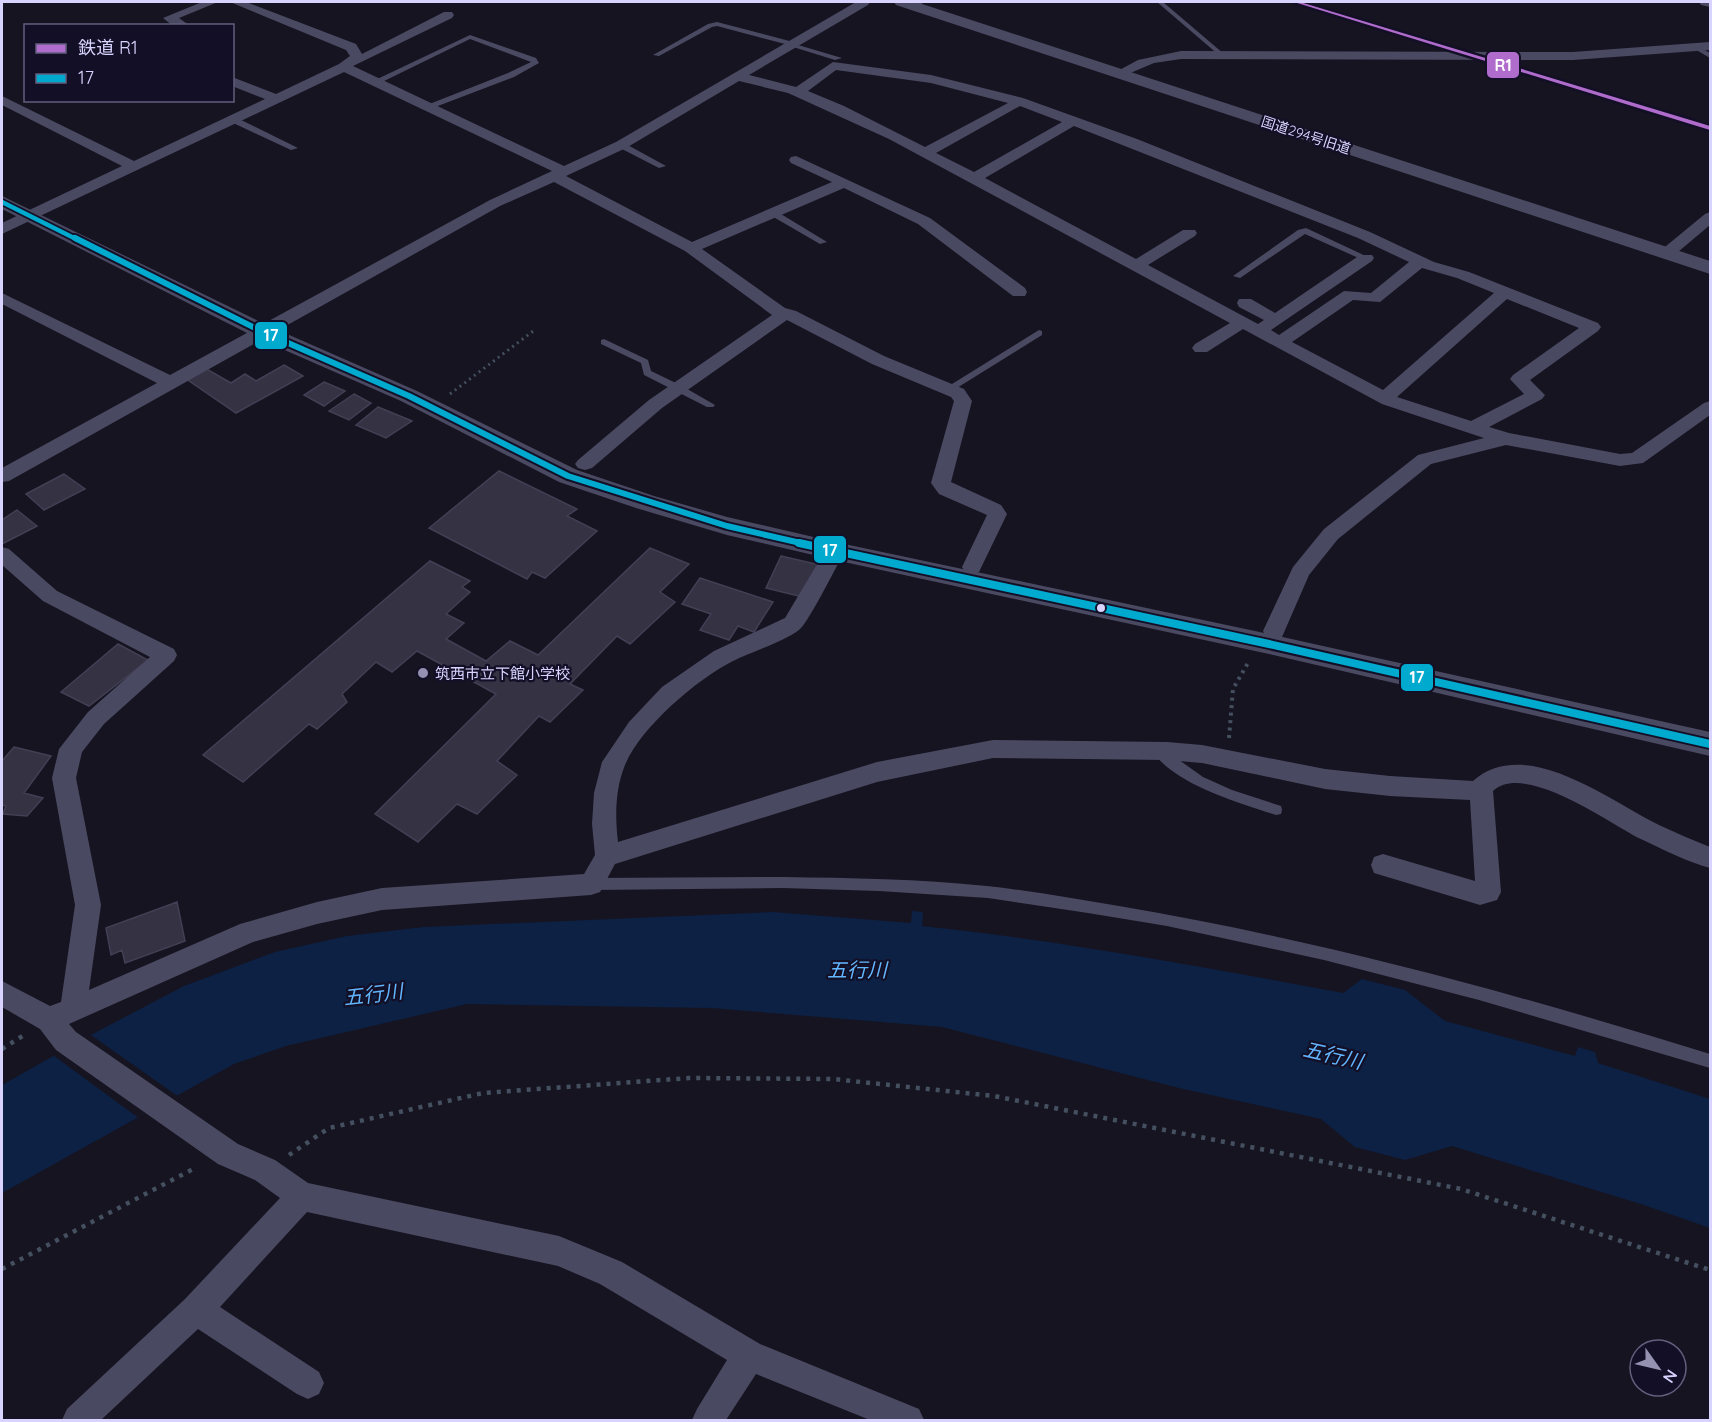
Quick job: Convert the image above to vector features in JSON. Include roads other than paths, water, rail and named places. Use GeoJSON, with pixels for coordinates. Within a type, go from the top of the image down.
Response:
{"type":"FeatureCollection","features":[{"type":"Feature","properties":{"kind":"street"},"geometry":{"type":"LineString","coordinates":[[180,24],[169,18],[212,2]]}},
{"type":"Feature","properties":{"kind":"street"},"geometry":{"type":"LineString","coordinates":[[241,2],[351,47],[357,57],[349,63]]}},
{"type":"Feature","properties":{"kind":"street"},"geometry":{"type":"LineString","coordinates":[[2,476],[495,203],[621,145],[864,2]]}},
{"type":"Feature","properties":{"kind":"street"},"geometry":{"type":"LineString","coordinates":[[1705,2],[1710,3]]}},
{"type":"Feature","properties":{"kind":"street","name":"国道294号旧道"},"geometry":{"type":"LineString","coordinates":[[913,3],[1710,268]]}},
{"type":"Feature","properties":{"kind":"street"},"geometry":{"type":"LineString","coordinates":[[2,229],[365,57],[448,15]]}},
{"type":"Feature","properties":{"kind":"street"},"geometry":{"type":"LineString","coordinates":[[1121,74],[1139,62],[1156,57],[1222,55],[1573,57],[1710,46]]}},
{"type":"Feature","properties":{"kind":"street"},"geometry":{"type":"LineString","coordinates":[[349,63],[375,81],[430,106],[560,174],[691,248],[783,315],[609,441],[585,464]]}},
{"type":"Feature","properties":{"kind":"street"},"geometry":{"type":"LineString","coordinates":[[798,92],[833,66],[931,79],[1018,101],[1143,147],[1364,235],[1421,261],[1592,327],[1519,379],[1536,395],[1472,428]]}},
{"type":"Feature","properties":{"kind":"street"},"geometry":{"type":"LineString","coordinates":[[738,77],[798,92],[839,109],[1384,398],[1472,428],[1506,439],[1620,460],[1636,459],[1710,408]]}},
{"type":"Feature","properties":{"kind":"street"},"geometry":{"type":"LineString","coordinates":[[234,82],[277,99]]}},
{"type":"Feature","properties":{"kind":"street"},"geometry":{"type":"LineString","coordinates":[[2,100],[133,166]]}},
{"type":"Feature","properties":{"kind":"street"},"geometry":{"type":"LineString","coordinates":[[925,153],[1014,105]]}},
{"type":"Feature","properties":{"kind":"street"},"geometry":{"type":"LineString","coordinates":[[973,179],[1068,124]]}},
{"type":"Feature","properties":{"kind":"street"},"geometry":{"type":"LineString","coordinates":[[795,160],[924,221],[1019,292]]}},
{"type":"Feature","properties":{"kind":"street"},"geometry":{"type":"LineString","coordinates":[[691,248],[844,182]]}},
{"type":"Feature","properties":{"kind":"street"},"geometry":{"type":"LineString","coordinates":[[2,202],[263,332],[432,408],[568,476],[728,526],[1710,744]]}},
{"type":"Feature","properties":{"kind":"street"},"geometry":{"type":"LineString","coordinates":[[1666,254],[1710,217]]}},
{"type":"Feature","properties":{"kind":"street"},"geometry":{"type":"LineString","coordinates":[[1137,265],[1189,233]]}},
{"type":"Feature","properties":{"kind":"street"},"geometry":{"type":"LineString","coordinates":[[1259,331],[1366,258]]}},
{"type":"Feature","properties":{"kind":"street"},"geometry":{"type":"LineString","coordinates":[[1280,342],[1350,295],[1374,298],[1421,261]]}},
{"type":"Feature","properties":{"kind":"street"},"geometry":{"type":"LineString","coordinates":[[1384,398],[1505,292]]}},
{"type":"Feature","properties":{"kind":"street"},"geometry":{"type":"LineString","coordinates":[[2,298],[170,382]]}},
{"type":"Feature","properties":{"kind":"street"},"geometry":{"type":"LineString","coordinates":[[1245,303],[1276,320]]}},
{"type":"Feature","properties":{"kind":"street"},"geometry":{"type":"LineString","coordinates":[[779,312],[790,315],[878,360],[958,393],[963,400],[941,483],[946,489],[994,510],[997,514],[972,567]]}},
{"type":"Feature","properties":{"kind":"street"},"geometry":{"type":"LineString","coordinates":[[1202,348],[1243,322]]}},
{"type":"Feature","properties":{"kind":"street"},"geometry":{"type":"LineString","coordinates":[[1274,631],[1300,572],[1331,534],[1425,459],[1506,439]]}},
{"type":"Feature","properties":{"kind":"street"},"geometry":{"type":"LineString","coordinates":[[2,993],[59,1018],[249,932],[317,913],[382,899],[591,884],[607,856],[604,824],[606,793],[614,762],[636,728],[670,693],[722,657],[792,624],[835,551]]}},
{"type":"Feature","properties":{"kind":"street"},"geometry":{"type":"LineString","coordinates":[[2,554],[50,596],[166,655],[96,718],[71,749],[64,778],[88,904],[59,1018],[66,1041],[221,1149],[265,1170],[302,1196],[559,1251],[611,1273],[749,1355],[908,1420]]}},
{"type":"Feature","properties":{"kind":"street"},"geometry":{"type":"LineString","coordinates":[[607,856],[877,772],[993,749],[1158,750],[1202,754],[1325,779],[1390,786],[1481,791]]}},
{"type":"Feature","properties":{"kind":"street"},"geometry":{"type":"LineString","coordinates":[[1383,865],[1480,894],[1488,892],[1481,791],[1492,778],[1522,774],[1553,781],[1597,801],[1650,832],[1710,858]]}},
{"type":"Feature","properties":{"kind":"street"},"geometry":{"type":"LineString","coordinates":[[78,1420],[195,1310],[302,1196]]}},
{"type":"Feature","properties":{"kind":"street"},"geometry":{"type":"LineString","coordinates":[[195,1310],[308,1383]]}},
{"type":"Feature","properties":{"kind":"street"},"geometry":{"type":"LineString","coordinates":[[708,1420],[749,1355]]}},
{"type":"Feature","properties":{"kind":"lane"},"geometry":{"type":"LineString","coordinates":[[1160,2],[1222,55]]}},
{"type":"Feature","properties":{"kind":"lane"},"geometry":{"type":"LineString","coordinates":[[657,55],[710,25],[717,24],[838,58]]}},
{"type":"Feature","properties":{"kind":"lane"},"geometry":{"type":"LineString","coordinates":[[375,81],[470,37],[533,60],[535,63],[511,75],[430,106]]}},
{"type":"Feature","properties":{"kind":"lane"},"geometry":{"type":"LineString","coordinates":[[1695,48],[1710,56]]}},
{"type":"Feature","properties":{"kind":"lane"},"geometry":{"type":"LineString","coordinates":[[232,119],[294,148]]}},
{"type":"Feature","properties":{"kind":"lane"},"geometry":{"type":"LineString","coordinates":[[621,145],[662,166]]}},
{"type":"Feature","properties":{"kind":"lane"},"geometry":{"type":"LineString","coordinates":[[773,213],[823,242]]}},
{"type":"Feature","properties":{"kind":"lane"},"geometry":{"type":"LineString","coordinates":[[1237,276],[1301,232],[1306,231],[1366,258]]}},
{"type":"Feature","properties":{"kind":"lane"},"geometry":{"type":"LineString","coordinates":[[949,389],[1039,333]]}},
{"type":"Feature","properties":{"kind":"lane"},"geometry":{"type":"LineString","coordinates":[[604,342],[645,362],[647,373],[710,405]]}},
{"type":"Feature","properties":{"kind":"lane"},"geometry":{"type":"LineString","coordinates":[[1158,750],[1172,765],[1199,783],[1276,810]]}},
{"type":"Feature","properties":{"kind":"lane"},"geometry":{"type":"LineString","coordinates":[[591,884],[850,882],[977,891],[1160,918],[1339,955],[1538,1009],[1710,1061]]}},
{"type":"Feature","properties":{"kind":"water","name":"五行川"},"geometry":{"type":"Polygon","coordinates":[[[912,911],[923,912],[922,926],[1081,947],[1343,993],[1362,979],[1405,990],[1445,1021],[1575,1056],[1578,1047],[1595,1052],[1598,1063],[1710,1099],[1710,1228],[1644,1205],[1452,1146],[1405,1160],[1355,1147],[1321,1119],[1179,1088],[942,1027],[712,1008],[467,1004],[286,1046],[234,1064],[2,1193],[2,1085],[184,986],[275,952],[347,936],[424,927],[773,912],[911,923],[912,911]]]}},
{"type":"Feature","properties":{"kind":"rail line","name":"R1"},"geometry":{"type":"LineString","coordinates":[[1296,2],[1710,128]]}},
{"type":"Feature","properties":{"kind":"place","name":"筑西市立下館小学校"},"geometry":{"type":"Point","coordinates":[423,673]}}]}
